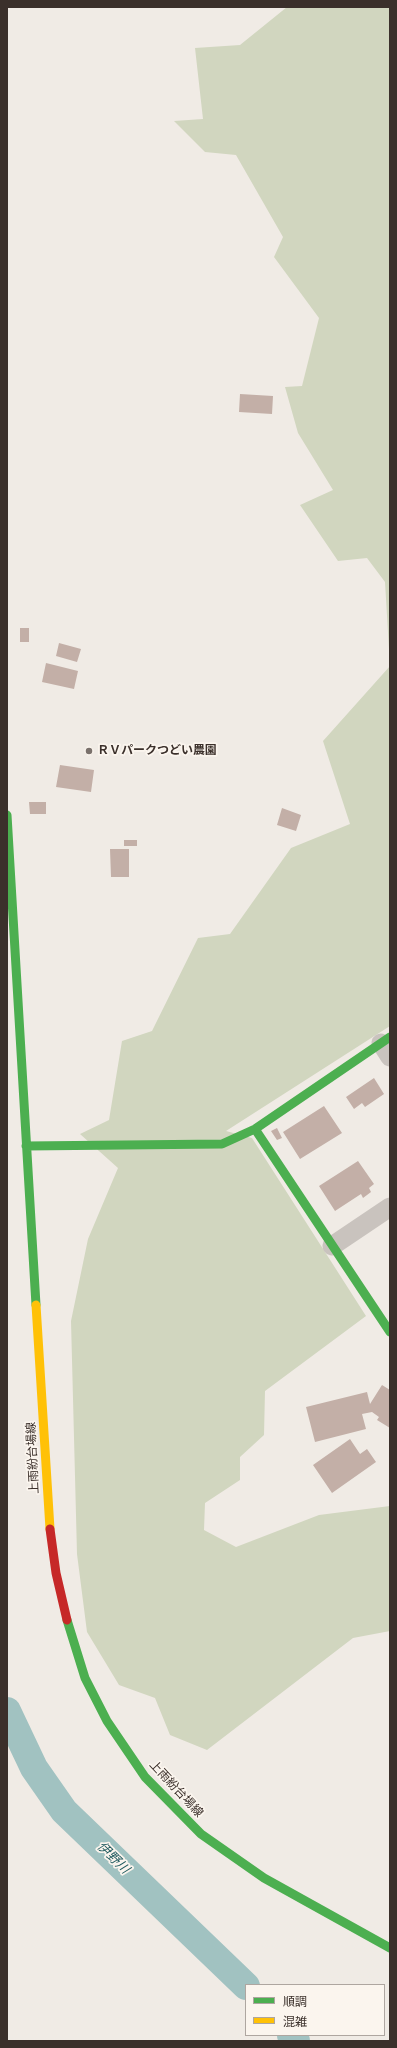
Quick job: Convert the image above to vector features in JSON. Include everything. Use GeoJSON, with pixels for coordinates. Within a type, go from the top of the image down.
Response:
{"type":"FeatureCollection","features":[{"type":"Feature","properties":{"kind":"main road","name":"上雨紛台場線"},"geometry":{"type":"LineString","coordinates":[[7,815],[49,1524],[56,1573],[70,1631],[84,1678],[107,1721],[145,1777],[201,1834],[264,1878],[390,1948]]}},
{"type":"Feature","properties":{"kind":"main road"},"geometry":{"type":"LineString","coordinates":[[26,1146],[222,1144],[255,1129],[387,1046]]}},
{"type":"Feature","properties":{"kind":"main road"},"geometry":{"type":"LineString","coordinates":[[255,1129],[390,1332]]}},
{"type":"Feature","properties":{"kind":"street"},"geometry":{"type":"LineString","coordinates":[[332,1246],[390,1207]]}},
{"type":"Feature","properties":{"kind":"green space"},"geometry":{"type":"Polygon","coordinates":[[[287,7],[390,7],[390,666],[385,582],[367,558],[338,561],[300,505],[333,490],[298,433],[285,387],[302,386],[319,318],[274,257],[283,237],[236,155],[205,152],[174,121],[203,119],[195,48],[240,45],[287,7]]]}},
{"type":"Feature","properties":{"kind":"green space"},"geometry":{"type":"Polygon","coordinates":[[[390,666],[390,1026],[226,1131],[252,1138],[366,1316],[265,1391],[264,1435],[240,1457],[240,1480],[205,1503],[204,1530],[236,1547],[319,1515],[390,1506],[390,1631],[353,1638],[207,1750],[170,1735],[155,1698],[119,1685],[87,1632],[77,1554],[71,1321],[88,1239],[118,1168],[80,1134],[109,1120],[122,1041],[152,1031],[198,938],[230,934],[291,848],[350,824],[323,741],[390,666]]]}},
{"type":"Feature","properties":{"kind":"building"},"geometry":{"type":"Polygon","coordinates":[[[240,394],[273,396],[272,414],[239,412],[240,394]]]}},
{"type":"Feature","properties":{"kind":"building"},"geometry":{"type":"Polygon","coordinates":[[[20,628],[29,628],[29,642],[20,642],[20,628]]]}},
{"type":"Feature","properties":{"kind":"building"},"geometry":{"type":"Polygon","coordinates":[[[59,643],[81,649],[77,662],[56,656],[59,643]]]}},
{"type":"Feature","properties":{"kind":"building"},"geometry":{"type":"Polygon","coordinates":[[[46,663],[78,671],[74,689],[42,682],[46,663]]]}},
{"type":"Feature","properties":{"kind":"building"},"geometry":{"type":"Polygon","coordinates":[[[60,765],[94,770],[91,792],[56,787],[60,765]]]}},
{"type":"Feature","properties":{"kind":"building"},"geometry":{"type":"Polygon","coordinates":[[[29,802],[46,802],[46,814],[30,814],[29,802]]]}},
{"type":"Feature","properties":{"kind":"building"},"geometry":{"type":"Polygon","coordinates":[[[282,808],[301,815],[296,831],[277,825],[282,808]]]}},
{"type":"Feature","properties":{"kind":"building"},"geometry":{"type":"Polygon","coordinates":[[[124,840],[137,840],[137,846],[124,846],[124,840]]]}},
{"type":"Feature","properties":{"kind":"building"},"geometry":{"type":"Polygon","coordinates":[[[110,849],[129,849],[129,877],[111,877],[110,849]]]}},
{"type":"Feature","properties":{"kind":"building"},"geometry":{"type":"Polygon","coordinates":[[[374,1078],[384,1094],[365,1107],[362,1103],[354,1109],[346,1097],[374,1078]]]}},
{"type":"Feature","properties":{"kind":"building"},"geometry":{"type":"Polygon","coordinates":[[[324,1106],[342,1133],[300,1159],[283,1132],[324,1106]]]}},
{"type":"Feature","properties":{"kind":"building"},"geometry":{"type":"Polygon","coordinates":[[[277,1128],[282,1138],[277,1140],[271,1131],[277,1128]]]}},
{"type":"Feature","properties":{"kind":"building"},"geometry":{"type":"Polygon","coordinates":[[[358,1161],[374,1184],[369,1188],[371,1192],[363,1198],[361,1194],[335,1211],[319,1186],[358,1161]]]}},
{"type":"Feature","properties":{"kind":"building"},"geometry":{"type":"Polygon","coordinates":[[[382,1385],[390,1390],[390,1428],[377,1420],[379,1417],[372,1412],[362,1414],[366,1429],[315,1442],[306,1407],[367,1392],[370,1404],[382,1385]]]}},
{"type":"Feature","properties":{"kind":"building"},"geometry":{"type":"Polygon","coordinates":[[[350,1439],[360,1454],[367,1449],[376,1462],[332,1493],[313,1465],[350,1439]]]}},
{"type":"Feature","properties":{"kind":"waterway","name":"伊野川"},"geometry":{"type":"LineString","coordinates":[[7,1711],[34,1768],[64,1811],[245,1985]]}},
{"type":"Feature","properties":{"kind":"waterway","name":"伊野川"},"geometry":{"type":"LineString","coordinates":[[292,2036],[296,2041]]}},
{"type":"Feature","properties":{"kind":"traffic: fast"},"geometry":{"type":"LineString","coordinates":[[7,815],[36,1305]]}},
{"type":"Feature","properties":{"kind":"traffic: fast"},"geometry":{"type":"LineString","coordinates":[[26,1146],[222,1144],[255,1129],[390,1037]]}},
{"type":"Feature","properties":{"kind":"traffic: fast"},"geometry":{"type":"LineString","coordinates":[[255,1129],[390,1332]]}},
{"type":"Feature","properties":{"kind":"traffic: fast"},"geometry":{"type":"LineString","coordinates":[[67,1620],[85,1678],[107,1721],[145,1777],[201,1834],[264,1878],[390,1948]]}},
{"type":"Feature","properties":{"kind":"traffic: slow"},"geometry":{"type":"LineString","coordinates":[[36,1305],[50,1529]]}},
{"type":"Feature","properties":{"kind":"traffic: jam"},"geometry":{"type":"LineString","coordinates":[[50,1529],[56,1573],[67,1620]]}},
{"type":"Feature","properties":{"kind":"place","name":"ＲＶパークつどい農園"},"geometry":{"type":"Point","coordinates":[89,751]}}]}
